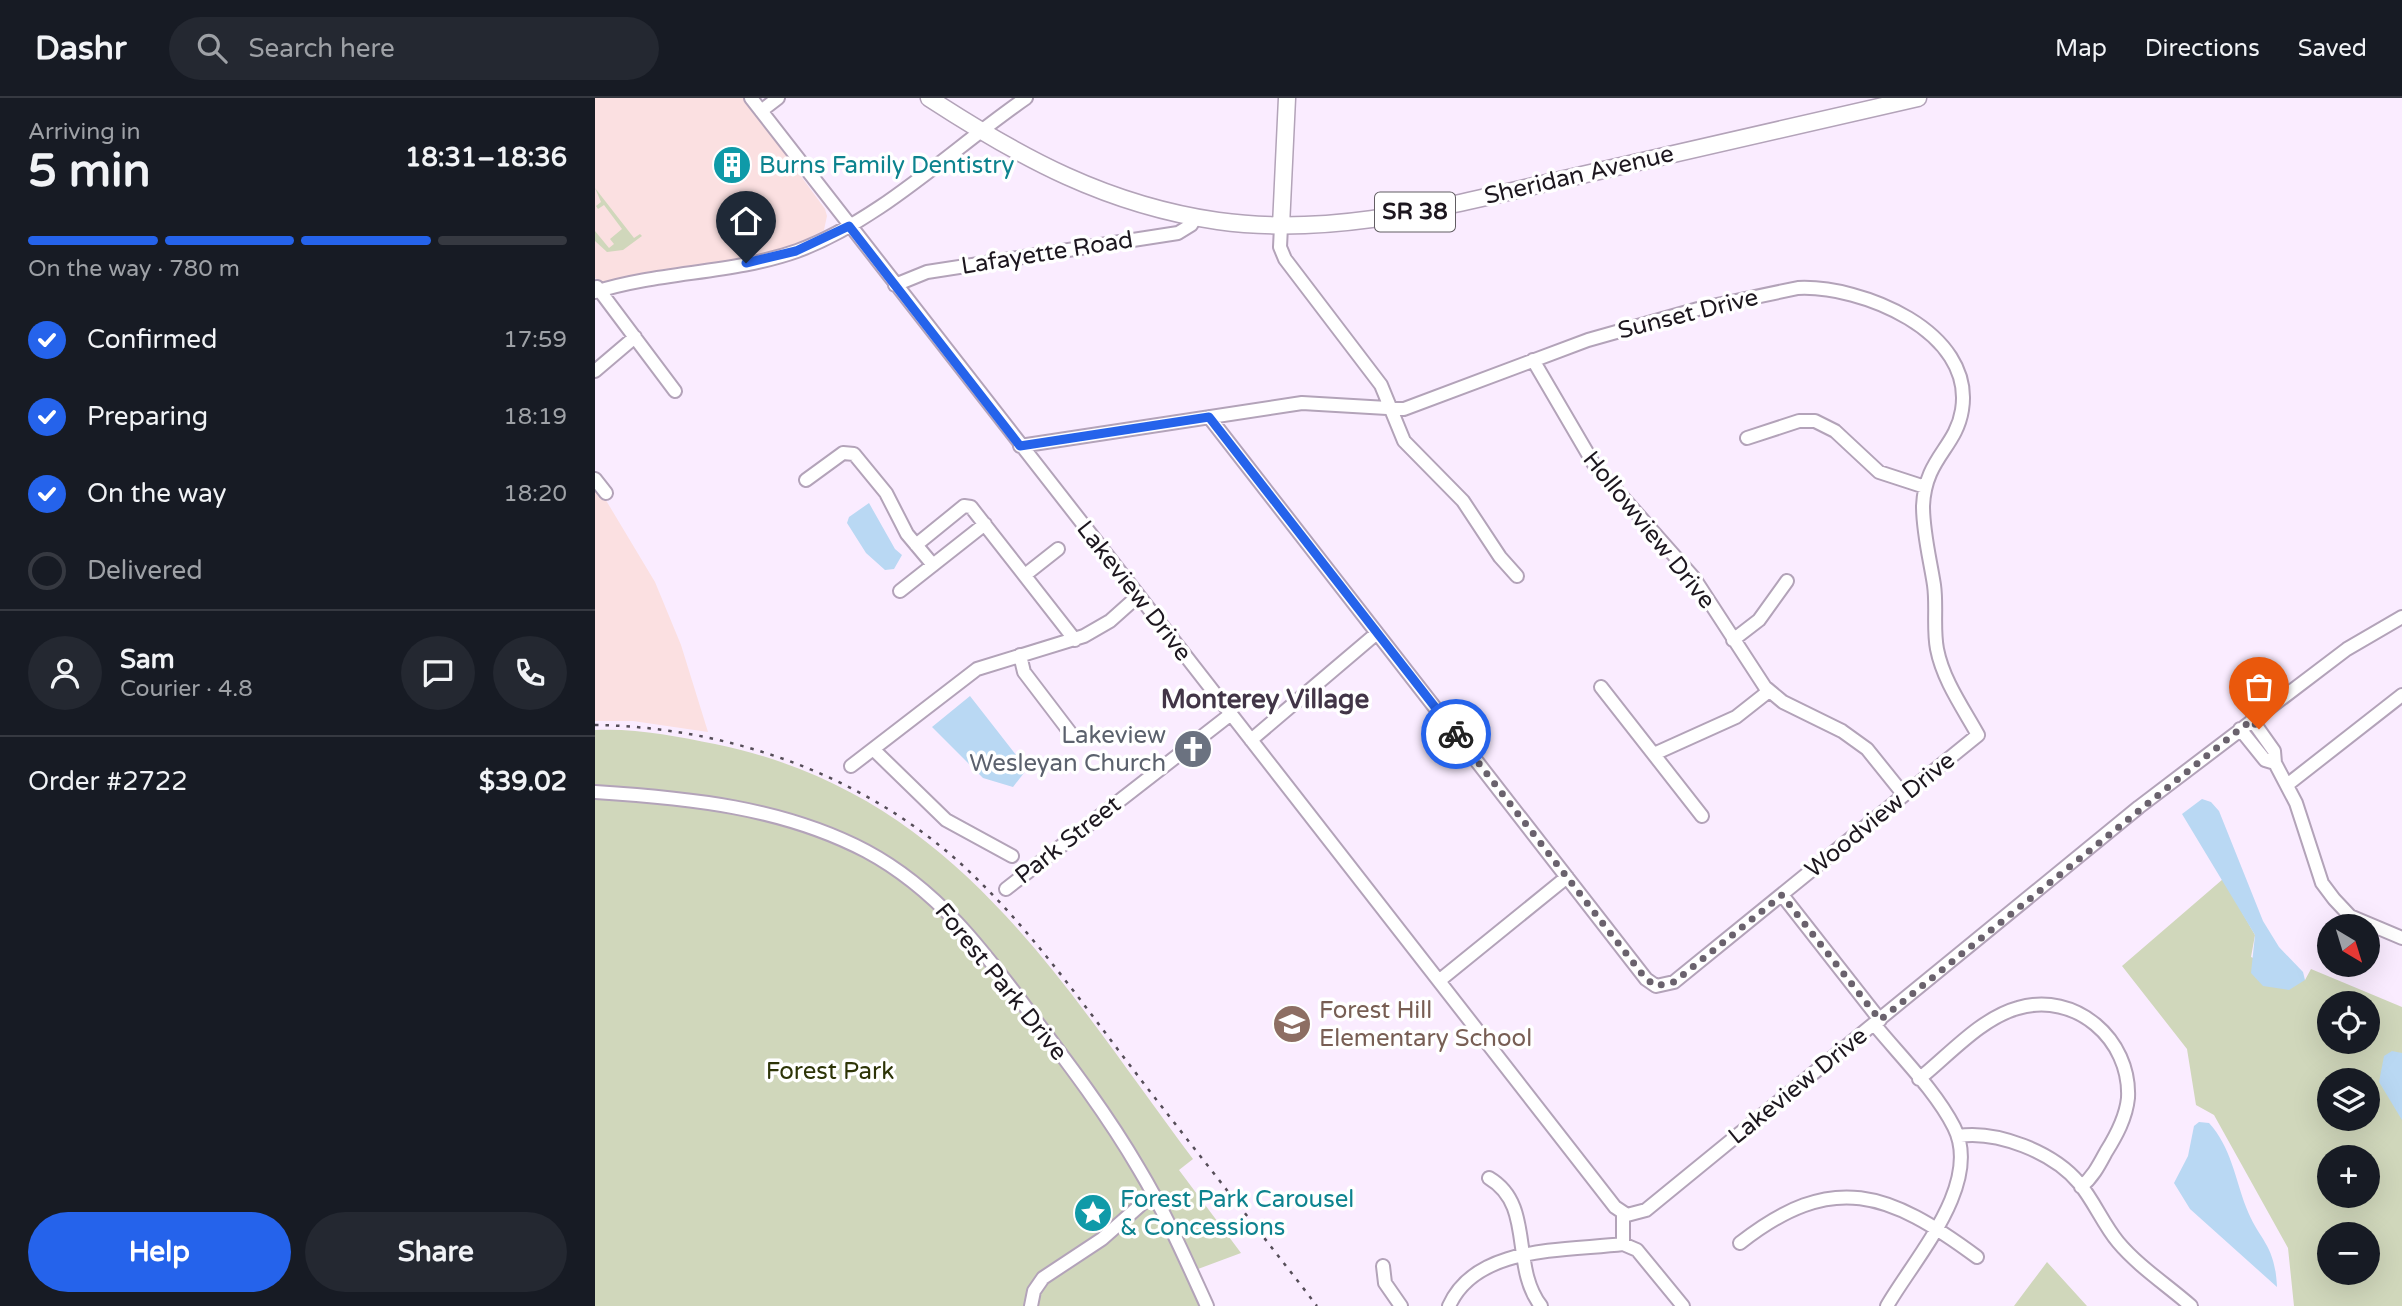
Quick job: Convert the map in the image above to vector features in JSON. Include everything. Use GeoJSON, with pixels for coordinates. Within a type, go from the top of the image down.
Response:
{"type":"FeatureCollection","features":[{"type":"Feature","properties":{"kind":"main road","name":"Sheridan Avenue"},"geometry":{"type":"LineString","coordinates":[[929,98],[979,130],[1066,178],[1133,202],[1196,217],[1280,226],[1334,224],[1398,216],[1918,98]]}},
{"type":"Feature","properties":{"kind":"main road"},"geometry":{"type":"LineString","coordinates":[[1280,226],[1287,98]]}},
{"type":"Feature","properties":{"kind":"street","name":"Lakeview Drive"},"geometry":{"type":"LineString","coordinates":[[751,98],[1020,446],[1623,1213],[1631,1215],[1646,1210],[2240,729],[2347,649],[2402,617]]}},
{"type":"Feature","properties":{"kind":"street"},"geometry":{"type":"LineString","coordinates":[[761,111],[778,98]]}},
{"type":"Feature","properties":{"kind":"street"},"geometry":{"type":"LineString","coordinates":[[675,391],[597,289],[645,278],[778,256],[812,245],[871,214],[979,130],[1026,98]]}},
{"type":"Feature","properties":{"kind":"street","name":"Lafayette Road"},"geometry":{"type":"LineString","coordinates":[[895,285],[927,272],[1178,233],[1191,225],[1196,217]]}},
{"type":"Feature","properties":{"kind":"street"},"geometry":{"type":"LineString","coordinates":[[1280,226],[1280,247],[1285,259],[1381,385],[1398,430],[1411,450],[1454,491],[1500,557],[1517,576]]}},
{"type":"Feature","properties":{"kind":"street","name":"Sunset Drive"},"geometry":{"type":"LineString","coordinates":[[1020,446],[1301,403],[1391,411],[1417,405],[1533,360],[1637,325],[1786,290],[1813,288],[1872,299],[1907,317],[1927,333],[1949,357],[1962,385],[1960,420],[1932,465],[1925,487],[1923,522],[1934,586],[1937,649],[1950,686],[1979,735]]}},
{"type":"Feature","properties":{"kind":"street"},"geometry":{"type":"LineString","coordinates":[[595,371],[635,337]]}},
{"type":"Feature","properties":{"kind":"street","name":"Hollowview Drive"},"geometry":{"type":"LineString","coordinates":[[1533,360],[1595,466],[1635,515],[1693,578],[1769,691],[1792,708],[1842,731],[1867,749],[1904,795]]}},
{"type":"Feature","properties":{"kind":"street","name":"Woodview Drive"},"geometry":{"type":"LineString","coordinates":[[1209,417],[1646,979],[1661,987],[1674,982],[1979,735]]}},
{"type":"Feature","properties":{"kind":"street"},"geometry":{"type":"LineString","coordinates":[[1747,438],[1799,421],[1815,421],[1835,431],[1879,472],[1925,487]]}},
{"type":"Feature","properties":{"kind":"street"},"geometry":{"type":"LineString","coordinates":[[806,480],[843,453],[853,454],[886,493],[901,525],[933,565]]}},
{"type":"Feature","properties":{"kind":"street"},"geometry":{"type":"LineString","coordinates":[[595,479],[606,493]]}},
{"type":"Feature","properties":{"kind":"street"},"geometry":{"type":"LineString","coordinates":[[916,545],[968,505],[1075,640]]}},
{"type":"Feature","properties":{"kind":"street"},"geometry":{"type":"LineString","coordinates":[[900,591],[985,524]]}},
{"type":"Feature","properties":{"kind":"street"},"geometry":{"type":"LineString","coordinates":[[1025,575],[1058,548]]}},
{"type":"Feature","properties":{"kind":"street"},"geometry":{"type":"LineString","coordinates":[[1733,640],[1759,620],[1787,581]]}},
{"type":"Feature","properties":{"kind":"street"},"geometry":{"type":"LineString","coordinates":[[851,766],[977,669],[1075,640],[1110,621],[1138,596]]}},
{"type":"Feature","properties":{"kind":"street"},"geometry":{"type":"LineString","coordinates":[[1251,740],[1377,633]]}},
{"type":"Feature","properties":{"kind":"street"},"geometry":{"type":"LineString","coordinates":[[1020,655],[1021,667],[1030,682],[1072,735]]}},
{"type":"Feature","properties":{"kind":"street"},"geometry":{"type":"LineString","coordinates":[[1601,687],[1702,816]]}},
{"type":"Feature","properties":{"kind":"street"},"geometry":{"type":"LineString","coordinates":[[1654,754],[1736,717],[1769,691]]}},
{"type":"Feature","properties":{"kind":"street"},"geometry":{"type":"LineString","coordinates":[[2287,785],[2402,695]]}},
{"type":"Feature","properties":{"kind":"street","name":"Park Street"},"geometry":{"type":"LineString","coordinates":[[1006,889],[1231,714]]}},
{"type":"Feature","properties":{"kind":"street"},"geometry":{"type":"LineString","coordinates":[[2252,720],[2274,751],[2275,763],[2287,785],[2322,883],[2350,916],[2402,937]]}},
{"type":"Feature","properties":{"kind":"street"},"geometry":{"type":"LineString","coordinates":[[2240,729],[2265,760],[2275,763]]}},
{"type":"Feature","properties":{"kind":"street"},"geometry":{"type":"LineString","coordinates":[[873,749],[946,820],[1012,856]]}},
{"type":"Feature","properties":{"kind":"street","name":"Forest Park Drive"},"geometry":{"type":"LineString","coordinates":[[595,792],[731,806],[783,817],[865,851],[912,880],[948,911],[991,961],[1078,1077],[1153,1194],[1207,1306]]}},
{"type":"Feature","properties":{"kind":"street"},"geometry":{"type":"LineString","coordinates":[[1440,980],[1567,877]]}},
{"type":"Feature","properties":{"kind":"street"},"geometry":{"type":"LineString","coordinates":[[1782,895],[1947,1115],[1958,1136],[1960,1180],[1937,1227],[1887,1306]]}},
{"type":"Feature","properties":{"kind":"street"},"geometry":{"type":"LineString","coordinates":[[1919,1079],[1994,1019],[2016,1008],[2052,1005],[2071,1009],[2089,1018],[2104,1032],[2120,1056],[2128,1096],[2124,1116],[2113,1139],[2092,1177],[2081,1186]]}},
{"type":"Feature","properties":{"kind":"street"},"geometry":{"type":"LineString","coordinates":[[1958,1136],[1978,1133],[2005,1138],[2060,1167],[2081,1186],[2118,1242],[2191,1306]]}},
{"type":"Feature","properties":{"kind":"street"},"geometry":{"type":"LineString","coordinates":[[1489,1178],[1499,1184],[1511,1199],[1518,1221],[1526,1281],[1541,1306]]}},
{"type":"Feature","properties":{"kind":"street"},"geometry":{"type":"LineString","coordinates":[[1031,1306],[1034,1291],[1043,1278],[1102,1239],[1153,1194]]}},
{"type":"Feature","properties":{"kind":"street"},"geometry":{"type":"LineString","coordinates":[[1740,1243],[1795,1207],[1839,1197],[1881,1201],[1937,1227],[1976,1257]]}},
{"type":"Feature","properties":{"kind":"street"},"geometry":{"type":"LineString","coordinates":[[1623,1213],[1623,1244]]}},
{"type":"Feature","properties":{"kind":"street"},"geometry":{"type":"LineString","coordinates":[[1448,1306],[1458,1289],[1475,1271],[1496,1261],[1623,1244],[1637,1250],[1683,1306]]}},
{"type":"Feature","properties":{"kind":"street"},"geometry":{"type":"LineString","coordinates":[[1383,1266],[1385,1283],[1401,1306]]}},
{"type":"Feature","properties":{"kind":"shaded area"},"geometry":{"type":"Polygon","coordinates":[[[595,98],[744,98],[825,209],[827,216],[824,230],[794,245],[761,255],[601,282],[595,278],[595,98]]]}},
{"type":"Feature","properties":{"kind":"shaded area"},"geometry":{"type":"Polygon","coordinates":[[[595,482],[655,582],[681,645],[708,732],[633,721],[595,721],[595,482]]]}},
{"type":"Feature","properties":{"kind":"green space"},"geometry":{"type":"Polygon","coordinates":[[[595,188],[634,238],[640,234],[642,236],[623,250],[607,252],[595,241],[595,231],[609,248],[614,244],[610,239],[622,229],[604,205],[598,209],[596,206],[601,202],[595,188]]]}},
{"type":"Feature","properties":{"kind":"green space","name":"Forest Park"},"geometry":{"type":"Polygon","coordinates":[[[595,730],[641,731],[686,738],[799,769],[872,804],[936,849],[993,902],[1095,1025],[1193,1159],[1179,1170],[1241,1253],[1198,1269],[1211,1306],[595,1306],[595,730]]]}},
{"type":"Feature","properties":{"kind":"green space"},"geometry":{"type":"Polygon","coordinates":[[[2223,879],[2255,935],[2251,957],[2305,980],[2311,969],[2317,972],[2317,977],[2330,977],[2364,991],[2317,991],[2317,1054],[2380,1054],[2380,998],[2402,1007],[2402,1306],[2294,1306],[2288,1248],[2214,1115],[2196,1105],[2187,1049],[2122,966],[2223,879]]]}},
{"type":"Feature","properties":{"kind":"green space"},"geometry":{"type":"Polygon","coordinates":[[[2047,1262],[2087,1306],[2014,1306],[2047,1262]]]}},
{"type":"Feature","properties":{"kind":"water"},"geometry":{"type":"Polygon","coordinates":[[[869,503],[895,549],[902,555],[894,569],[885,570],[866,553],[847,523],[849,517],[869,503]]]}},
{"type":"Feature","properties":{"kind":"water"},"geometry":{"type":"Polygon","coordinates":[[[970,696],[1027,769],[1013,787],[983,778],[932,727],[970,696]]]}},
{"type":"Feature","properties":{"kind":"water"},"geometry":{"type":"Polygon","coordinates":[[[2202,799],[2211,802],[2219,811],[2263,921],[2279,947],[2303,972],[2305,980],[2289,990],[2263,986],[2251,973],[2255,935],[2182,814],[2202,799]]]}},
{"type":"Feature","properties":{"kind":"water"},"geometry":{"type":"Polygon","coordinates":[[[2392,1051],[2402,1053],[2402,1120],[2380,1084],[2384,1056],[2392,1051]]]}},
{"type":"Feature","properties":{"kind":"water"},"geometry":{"type":"Polygon","coordinates":[[[2199,1122],[2209,1123],[2223,1142],[2246,1207],[2270,1251],[2277,1287],[2190,1209],[2174,1183],[2188,1156],[2194,1126],[2199,1122]]]}},
{"type":"Feature","properties":{"kind":"railway"},"geometry":{"type":"LineString","coordinates":[[595,725],[648,728],[700,736],[801,766],[850,788],[896,814],[939,845],[1000,902],[1040,949],[1317,1306]]}},
{"type":"Feature","properties":{"kind":"way so far"},"geometry":{"type":"LineString","coordinates":[[1456,734],[1646,979],[1656,986],[1668,986],[1674,982],[1782,895],[1880,1020],[2139,807],[2240,729],[2252,720],[2259,729]]}},
{"type":"Feature","properties":{"kind":"place","name":"Burns Family Dentistry"},"geometry":{"type":"Point","coordinates":[732,165]}},
{"type":"Feature","properties":{"kind":"place","name":"Lakeview Wesleyan Church"},"geometry":{"type":"Point","coordinates":[1193,749]}},
{"type":"Feature","properties":{"kind":"place","name":"Forest Hill Elementary School"},"geometry":{"type":"Point","coordinates":[1292,1024]}},
{"type":"Feature","properties":{"kind":"place","name":"Forest Park Carousel & Concessions"},"geometry":{"type":"Point","coordinates":[1093,1213]}},
{"type":"Feature","properties":{"kind":"district","name":"Monterey Village"},"geometry":{"type":"Point","coordinates":[1265,699]}},
{"type":"Feature","properties":{"kind":"route"},"geometry":{"type":"LineString","coordinates":[[746,263],[796,251],[849,226],[1020,446],[1209,417],[1456,734]]}}]}
